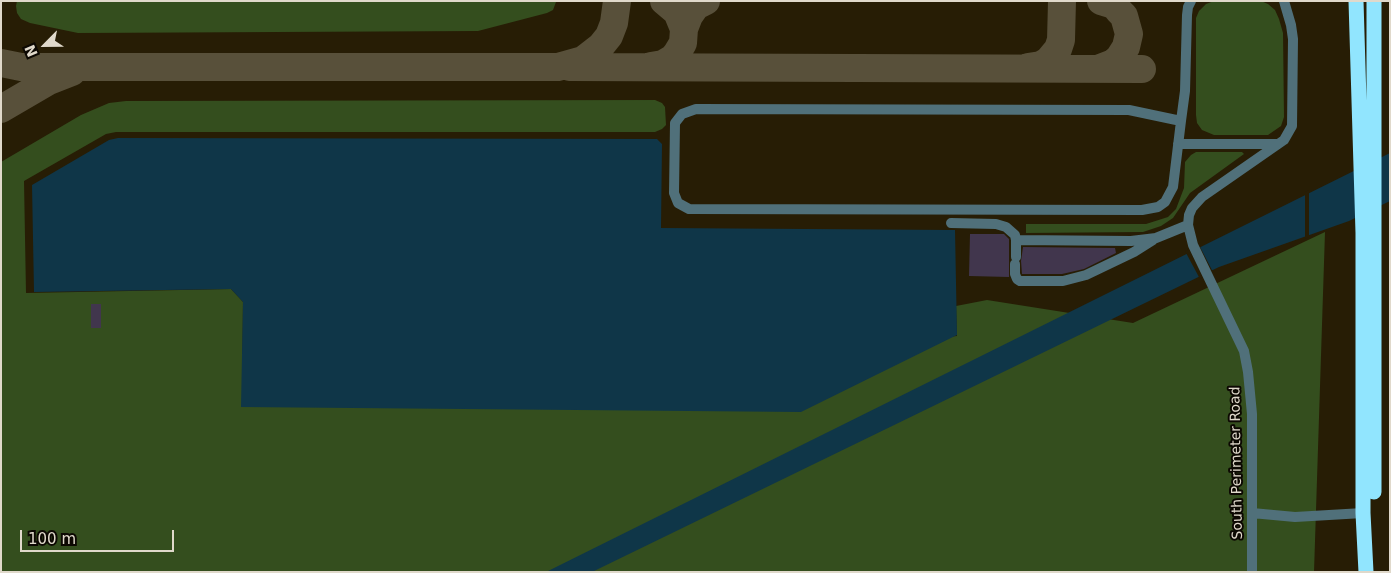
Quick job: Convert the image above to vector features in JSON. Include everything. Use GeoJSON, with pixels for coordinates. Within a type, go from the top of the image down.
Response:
{"type":"FeatureCollection","features":[{"type":"Feature","properties":{"kind":"highway"},"geometry":{"type":"LineString","coordinates":[[1354,1],[1367,153],[1373,572]]}},
{"type":"Feature","properties":{"kind":"highway"},"geometry":{"type":"LineString","coordinates":[[1367,153],[1374,1]]}},
{"type":"Feature","properties":{"kind":"highway"},"geometry":{"type":"LineString","coordinates":[[1366,572],[1364,513],[1369,232]]}},
{"type":"Feature","properties":{"kind":"lane"},"geometry":{"type":"LineString","coordinates":[[1182,121],[1129,110],[696,108],[682,114],[675,123],[674,193],[678,203],[689,209],[1150,209],[1158,206],[1169,196],[1172,187],[1182,121],[1186,76],[1186,15],[1191,1]]}},
{"type":"Feature","properties":{"kind":"lane"},"geometry":{"type":"LineString","coordinates":[[951,223],[1002,225],[1011,231],[1016,240],[1015,274],[1016,278],[1020,281],[1063,281],[1086,274],[1134,252],[1156,238],[1188,225],[1189,214],[1192,208],[1202,197],[1278,144],[1289,133],[1292,126],[1293,39],[1284,1]]}},
{"type":"Feature","properties":{"kind":"lane"},"geometry":{"type":"LineString","coordinates":[[1178,144],[1278,144]]}},
{"type":"Feature","properties":{"kind":"lane","name":"South Perimeter Road"},"geometry":{"type":"LineString","coordinates":[[1188,225],[1193,246],[1244,351],[1248,372],[1252,414],[1252,572]]}},
{"type":"Feature","properties":{"kind":"lane"},"geometry":{"type":"LineString","coordinates":[[1016,240],[1131,241],[1156,238]]}},
{"type":"Feature","properties":{"kind":"lane"},"geometry":{"type":"LineString","coordinates":[[1252,513],[1295,517],[1364,513]]}},
{"type":"Feature","properties":{"kind":"green space"},"geometry":{"type":"Polygon","coordinates":[[[17,1],[556,2],[553,10],[547,13],[478,31],[78,33],[30,23],[21,19],[17,13],[17,1]]]}},
{"type":"Feature","properties":{"kind":"green space"},"geometry":{"type":"Polygon","coordinates":[[[1214,1],[1261,1],[1275,10],[1279,19],[1283,33],[1284,117],[1281,126],[1268,135],[1214,135],[1202,130],[1197,123],[1196,18],[1199,11],[1206,4],[1214,1]]]}},
{"type":"Feature","properties":{"kind":"green space"},"geometry":{"type":"Polygon","coordinates":[[[655,100],[662,103],[665,107],[666,125],[655,132],[116,132],[106,134],[24,181],[26,293],[231,289],[243,302],[242,407],[957,336],[956,306],[987,300],[1133,323],[1325,232],[1314,572],[1,572],[1,162],[81,115],[109,103],[126,101],[655,100]]]}},
{"type":"Feature","properties":{"kind":"green space"},"geometry":{"type":"Polygon","coordinates":[[[1196,152],[1242,152],[1244,154],[1190,193],[1173,218],[1161,226],[1143,232],[1026,233],[1026,224],[1146,224],[1168,217],[1176,209],[1184,188],[1185,162],[1196,152]]]}},
{"type":"Feature","properties":{"kind":"water"},"geometry":{"type":"Polygon","coordinates":[[[118,138],[657,139],[662,144],[661,228],[955,230],[957,335],[801,412],[241,407],[243,302],[231,289],[34,292],[32,185],[109,140],[118,138]]]}},
{"type":"Feature","properties":{"kind":"water"},"geometry":{"type":"Polygon","coordinates":[[[1390,153],[1390,201],[1349,221],[1219,267],[592,572],[546,572],[1390,153]]]}},
{"type":"Feature","properties":{"kind":"pier"},"geometry":{"type":"Polygon","coordinates":[[[1309,190],[1309,237],[1305,239],[1305,192],[1309,190]]]}},
{"type":"Feature","properties":{"kind":"pier"},"geometry":{"type":"Polygon","coordinates":[[[1199,245],[1213,272],[1200,279],[1185,251],[1199,245]]]}},
{"type":"Feature","properties":{"kind":"building"},"geometry":{"type":"Polygon","coordinates":[[[970,234],[1004,234],[1009,239],[1009,277],[969,276],[970,234]]]}},
{"type":"Feature","properties":{"kind":"building"},"geometry":{"type":"Polygon","coordinates":[[[1023,247],[1115,248],[1116,253],[1084,269],[1062,274],[1022,274],[1023,247]]]}},
{"type":"Feature","properties":{"kind":"building"},"geometry":{"type":"Polygon","coordinates":[[[91,304],[101,304],[101,328],[91,328],[91,304]]]}},
{"type":"Feature","properties":{"kind":"taxiway"},"geometry":{"type":"LineString","coordinates":[[1,63],[21,67],[558,67],[583,60],[601,46],[609,36],[614,23],[617,1]]}},
{"type":"Feature","properties":{"kind":"taxiway"},"geometry":{"type":"LineString","coordinates":[[664,1],[677,12],[684,29]]}},
{"type":"Feature","properties":{"kind":"taxiway"},"geometry":{"type":"LineString","coordinates":[[651,66],[663,64],[673,58],[683,43],[684,29],[689,16],[696,6],[706,1]]}},
{"type":"Feature","properties":{"kind":"taxiway"},"geometry":{"type":"LineString","coordinates":[[1028,67],[1041,65],[1048,61],[1058,49],[1061,40],[1062,1]]}},
{"type":"Feature","properties":{"kind":"taxiway"},"geometry":{"type":"LineString","coordinates":[[1100,68],[1113,63],[1119,58],[1126,47],[1129,34],[1124,16],[1114,5],[1101,1]]}},
{"type":"Feature","properties":{"kind":"taxiway"},"geometry":{"type":"LineString","coordinates":[[569,67],[1142,69]]}},
{"type":"Feature","properties":{"kind":"taxiway"},"geometry":{"type":"LineString","coordinates":[[1,109],[49,81],[72,72]]}}]}
